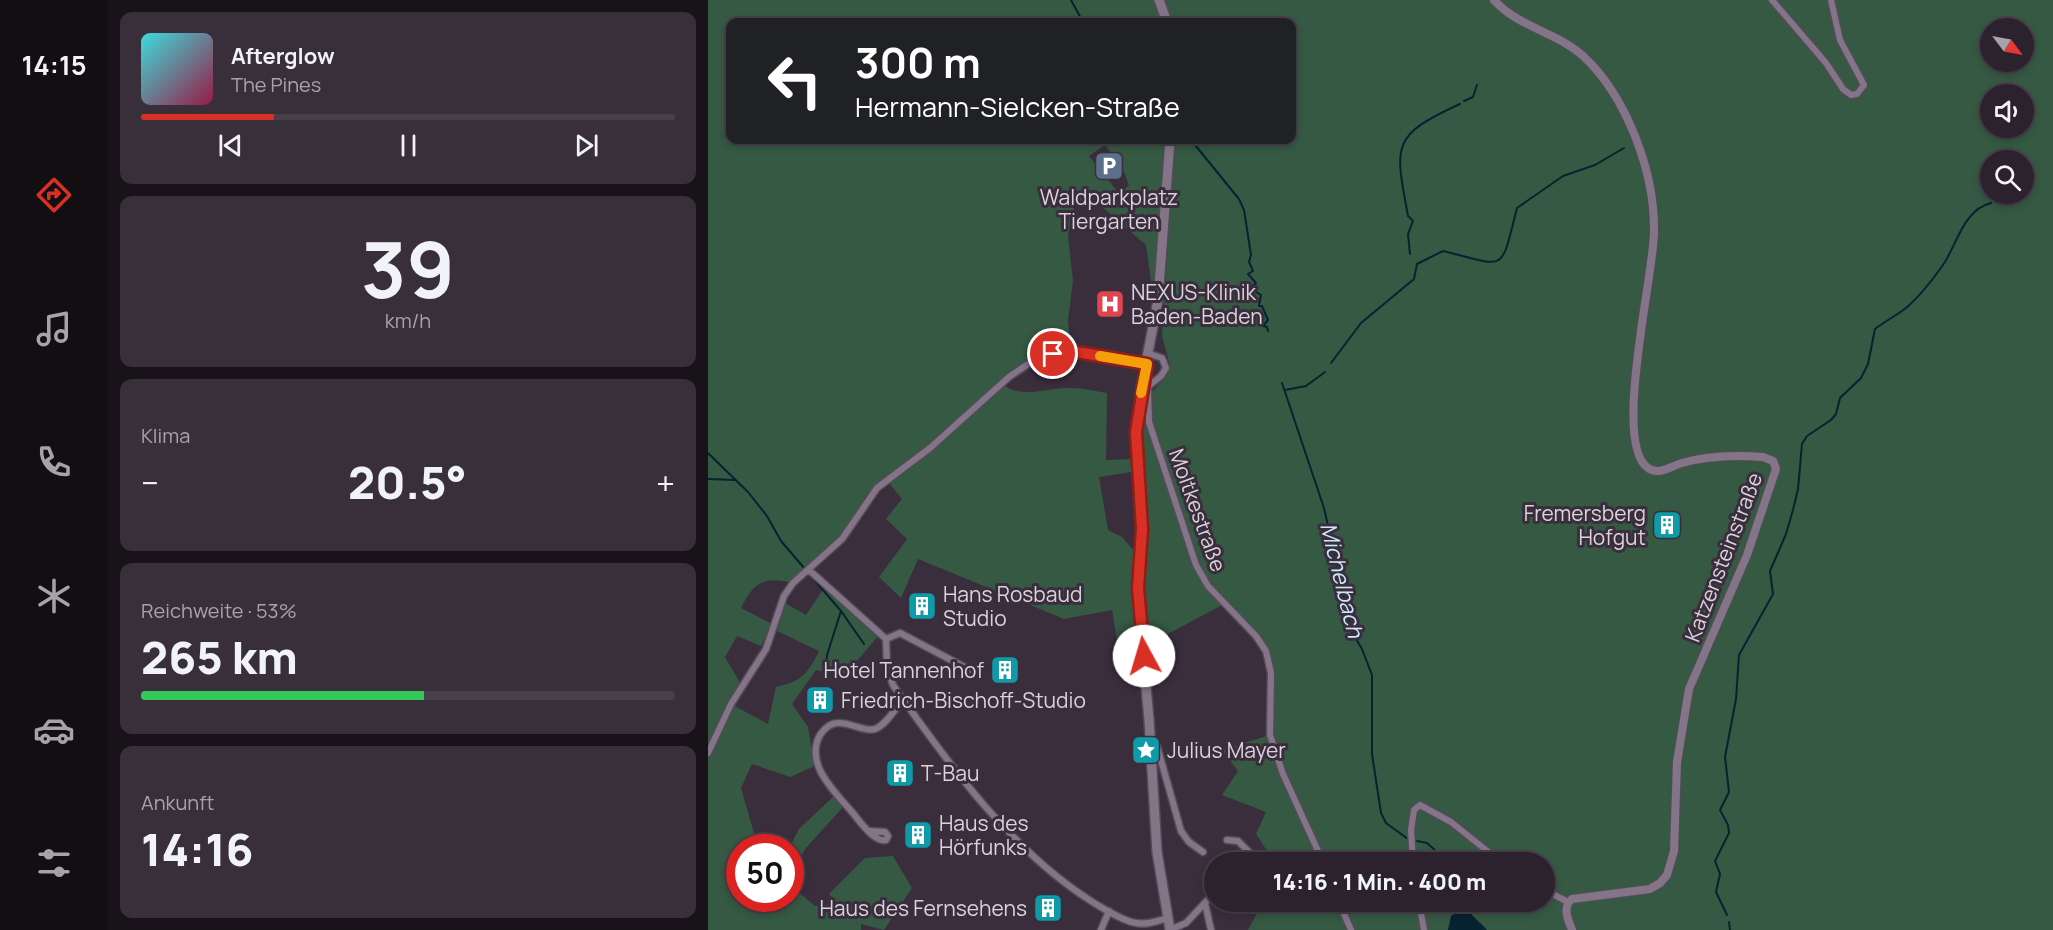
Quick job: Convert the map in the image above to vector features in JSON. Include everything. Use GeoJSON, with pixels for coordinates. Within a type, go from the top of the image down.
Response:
{"type":"FeatureCollection","features":[{"type":"Feature","properties":{"kind":"main road"},"geometry":{"type":"LineString","coordinates":[[1159,0],[1166,18]]}},
{"type":"Feature","properties":{"kind":"main road"},"geometry":{"type":"LineString","coordinates":[[1170,144],[1158,300],[1145,389],[1136,432],[1142,529],[1138,588],[1157,852],[1170,930]]}},
{"type":"Feature","properties":{"kind":"street","name":"Katzensteinstraße"},"geometry":{"type":"LineString","coordinates":[[1494,0],[1510,15],[1582,55],[1615,99],[1640,147],[1653,213],[1654,234],[1637,361],[1634,434],[1641,460],[1649,469],[1659,472],[1694,461],[1763,457],[1773,461],[1776,469],[1734,589],[1689,688],[1677,762],[1674,851],[1667,875],[1660,884],[1650,889],[1585,896],[1568,902]]}},
{"type":"Feature","properties":{"kind":"street"},"geometry":{"type":"LineString","coordinates":[[1772,0],[1826,63],[1843,89],[1851,95],[1857,94],[1864,85],[1840,40],[1831,0]]}},
{"type":"Feature","properties":{"kind":"street"},"geometry":{"type":"LineString","coordinates":[[708,753],[731,704],[766,648],[784,596],[842,539],[877,488],[915,461],[1026,365],[1053,354],[1071,351],[1147,364]]}},
{"type":"Feature","properties":{"kind":"street"},"geometry":{"type":"LineString","coordinates":[[1145,389],[1166,368],[1162,358],[1150,354]]}},
{"type":"Feature","properties":{"kind":"street","name":"Moltkestraße"},"geometry":{"type":"LineString","coordinates":[[1145,389],[1149,422],[1196,565],[1208,586],[1256,636],[1266,651],[1271,673],[1270,735],[1283,774],[1318,852]]}},
{"type":"Feature","properties":{"kind":"street"},"geometry":{"type":"LineString","coordinates":[[807,571],[886,639],[887,668],[893,685],[1018,842],[1077,891],[1109,911],[1136,923],[1168,918]]}},
{"type":"Feature","properties":{"kind":"street"},"geometry":{"type":"LineString","coordinates":[[886,639],[900,633],[970,670]]}},
{"type":"Feature","properties":{"kind":"street"},"geometry":{"type":"LineString","coordinates":[[870,831],[821,773],[816,753],[818,740],[824,729],[832,724],[839,723],[875,729],[881,726],[903,699]]}},
{"type":"Feature","properties":{"kind":"street"},"geometry":{"type":"LineString","coordinates":[[1151,744],[1157,746],[1163,761],[1181,831],[1189,842],[1203,852]]}},
{"type":"Feature","properties":{"kind":"street"},"geometry":{"type":"LineString","coordinates":[[1412,852],[1411,830],[1414,810],[1420,806],[1451,822],[1488,852]]}},
{"type":"Feature","properties":{"kind":"street"},"geometry":{"type":"LineString","coordinates":[[1227,840],[1238,841],[1249,852]]}},
{"type":"Feature","properties":{"kind":"street"},"geometry":{"type":"LineString","coordinates":[[1555,895],[1568,902],[1566,914],[1572,930]]}},
{"type":"Feature","properties":{"kind":"street"},"geometry":{"type":"LineString","coordinates":[[1170,930],[1186,923],[1204,904]]}},
{"type":"Feature","properties":{"kind":"street"},"geometry":{"type":"LineString","coordinates":[[1101,930],[1109,911]]}},
{"type":"Feature","properties":{"kind":"street"},"geometry":{"type":"LineString","coordinates":[[1207,912],[1210,930]]}},
{"type":"Feature","properties":{"kind":"street"},"geometry":{"type":"LineString","coordinates":[[1343,912],[1351,930]]}},
{"type":"Feature","properties":{"kind":"street"},"geometry":{"type":"LineString","coordinates":[[1421,912],[1424,930]]}},
{"type":"Feature","properties":{"kind":"green space"},"geometry":{"type":"Polygon","coordinates":[[[708,0],[2053,0],[2053,930],[1487,930],[1481,923],[1448,927],[1448,930],[1248,930],[1258,912],[1555,912],[1555,852],[1268,852],[1256,834],[1266,812],[1222,795],[1238,771],[1222,750],[1270,735],[1270,662],[1266,651],[1224,604],[1147,645],[1142,569],[1146,531],[1141,411],[1152,407],[1152,392],[1166,376],[1170,365],[1162,336],[1172,183],[1162,173],[1160,288],[1152,288],[1146,245],[1093,199],[1075,204],[1068,236],[1073,281],[1068,321],[1071,351],[1044,356],[1002,384],[1010,389],[1026,392],[1070,388],[1107,393],[1106,460],[1131,459],[1132,472],[1099,477],[1108,530],[1122,537],[1134,551],[1135,646],[1118,646],[1112,610],[1064,619],[918,559],[901,598],[879,577],[907,539],[886,519],[902,499],[889,483],[901,474],[883,483],[850,529],[793,583],[774,580],[761,583],[751,592],[741,608],[772,624],[761,646],[737,636],[725,657],[742,686],[731,704],[768,724],[776,687],[803,676],[819,651],[777,631],[785,603],[806,615],[824,588],[879,635],[844,676],[816,670],[792,704],[808,727],[815,766],[790,777],[752,764],[741,788],[754,834],[726,834],[726,912],[804,912],[804,897],[815,906],[837,903],[829,894],[865,858],[893,856],[912,888],[884,930],[861,924],[861,930],[708,930],[708,0]],[[1105,145],[1089,156],[1117,191],[1129,186],[1125,174],[1105,145]]]}},
{"type":"Feature","properties":{"kind":"green space"},"geometry":{"type":"Polygon","coordinates":[[[834,796],[843,807],[804,851],[804,834],[796,834],[834,796]]]}},
{"type":"Feature","properties":{"kind":"water"},"geometry":{"type":"Polygon","coordinates":[[[1457,912],[1469,912],[1487,930],[1448,930],[1451,916],[1457,912]]]}},
{"type":"Feature","properties":{"kind":"waterway","name":"Michelbach"},"geometry":{"type":"LineString","coordinates":[[1071,0],[1081,18]]}},
{"type":"Feature","properties":{"kind":"waterway"},"geometry":{"type":"LineString","coordinates":[[1464,101],[1473,97],[1477,85]]}},
{"type":"Feature","properties":{"kind":"waterway"},"geometry":{"type":"LineString","coordinates":[[1410,254],[1408,234],[1413,221],[1408,216],[1401,173],[1400,158],[1403,145],[1409,135],[1421,125],[1460,104]]}},
{"type":"Feature","properties":{"kind":"waterway","name":"Michelbach"},"geometry":{"type":"LineString","coordinates":[[1194,144],[1239,199],[1244,210],[1251,255],[1249,262],[1253,271],[1248,274],[1256,283],[1252,286],[1253,290],[1261,295],[1259,306],[1262,306],[1268,320],[1263,326],[1267,327],[1268,331]]}},
{"type":"Feature","properties":{"kind":"waterway"},"geometry":{"type":"LineString","coordinates":[[1331,363],[1361,323],[1414,279],[1417,264],[1443,251],[1490,262],[1498,260],[1507,245],[1517,208],[1563,176],[1595,165],[1624,148]]}},
{"type":"Feature","properties":{"kind":"waterway"},"geometry":{"type":"LineString","coordinates":[[1727,915],[1716,892],[1720,874],[1715,861],[1729,833],[1728,825],[1720,810],[1729,792],[1725,757],[1736,699],[1739,655],[1773,594],[1770,571],[1786,534],[1793,510],[1798,489],[1802,444],[1807,436],[1831,420],[1836,414],[1840,398],[1861,378],[1868,364],[1875,329],[1902,311],[1916,298],[1945,262],[1968,219],[1982,206],[1988,204]]}},
{"type":"Feature","properties":{"kind":"waterway"},"geometry":{"type":"LineString","coordinates":[[1285,390],[1306,386],[1325,372]]}},
{"type":"Feature","properties":{"kind":"waterway","name":"Michelbach"},"geometry":{"type":"LineString","coordinates":[[1282,383],[1324,508],[1352,632],[1362,649],[1372,675],[1372,754],[1381,813],[1386,823],[1408,839]]}},
{"type":"Feature","properties":{"kind":"waterway"},"geometry":{"type":"LineString","coordinates":[[708,453],[748,492],[767,516],[781,541],[841,611],[864,644]]}},
{"type":"Feature","properties":{"kind":"waterway"},"geometry":{"type":"LineString","coordinates":[[708,479],[735,480]]}},
{"type":"Feature","properties":{"kind":"waterway"},"geometry":{"type":"LineString","coordinates":[[826,668],[827,655],[841,611]]}},
{"type":"Feature","properties":{"kind":"waterway","name":"Michelbach"},"geometry":{"type":"LineString","coordinates":[[1417,841],[1427,843],[1437,852]]}},
{"type":"Feature","properties":{"kind":"waterway"},"geometry":{"type":"LineString","coordinates":[[1729,922],[1730,930]]}},
{"type":"Feature","properties":{"kind":"slow traffic"},"geometry":{"type":"LineString","coordinates":[[1100,356],[1147,364],[1141,393]]}},
{"type":"Feature","properties":{"kind":"place","name":"Waldparkplatz Tiergarten"},"geometry":{"type":"Point","coordinates":[1109,166]}},
{"type":"Feature","properties":{"kind":"place","name":"NEXUS-Klinik Baden-Baden"},"geometry":{"type":"Point","coordinates":[1110,304]}},
{"type":"Feature","properties":{"kind":"place","name":"Fremersberg Hofgut"},"geometry":{"type":"Point","coordinates":[1667,525]}},
{"type":"Feature","properties":{"kind":"place","name":"Hans Rosbaud Studio"},"geometry":{"type":"Point","coordinates":[922,606]}},
{"type":"Feature","properties":{"kind":"place","name":"Hotel Tannenhof"},"geometry":{"type":"Point","coordinates":[1005,670]}},
{"type":"Feature","properties":{"kind":"place","name":"Friedrich-Bischoff-Studio"},"geometry":{"type":"Point","coordinates":[820,700]}},
{"type":"Feature","properties":{"kind":"place","name":"Julius Mayer"},"geometry":{"type":"Point","coordinates":[1146,750]}},
{"type":"Feature","properties":{"kind":"place","name":"T-Bau"},"geometry":{"type":"Point","coordinates":[900,773]}},
{"type":"Feature","properties":{"kind":"place","name":"Haus des Hörfunks"},"geometry":{"type":"Point","coordinates":[918,835]}},
{"type":"Feature","properties":{"kind":"place","name":"Haus des Fernsehens"},"geometry":{"type":"Point","coordinates":[1048,908]}},
{"type":"Feature","properties":{"kind":"route"},"geometry":{"type":"LineString","coordinates":[[1053,354],[1071,351],[1147,364],[1141,389],[1136,432],[1142,529],[1138,588],[1144,656]]}}]}
